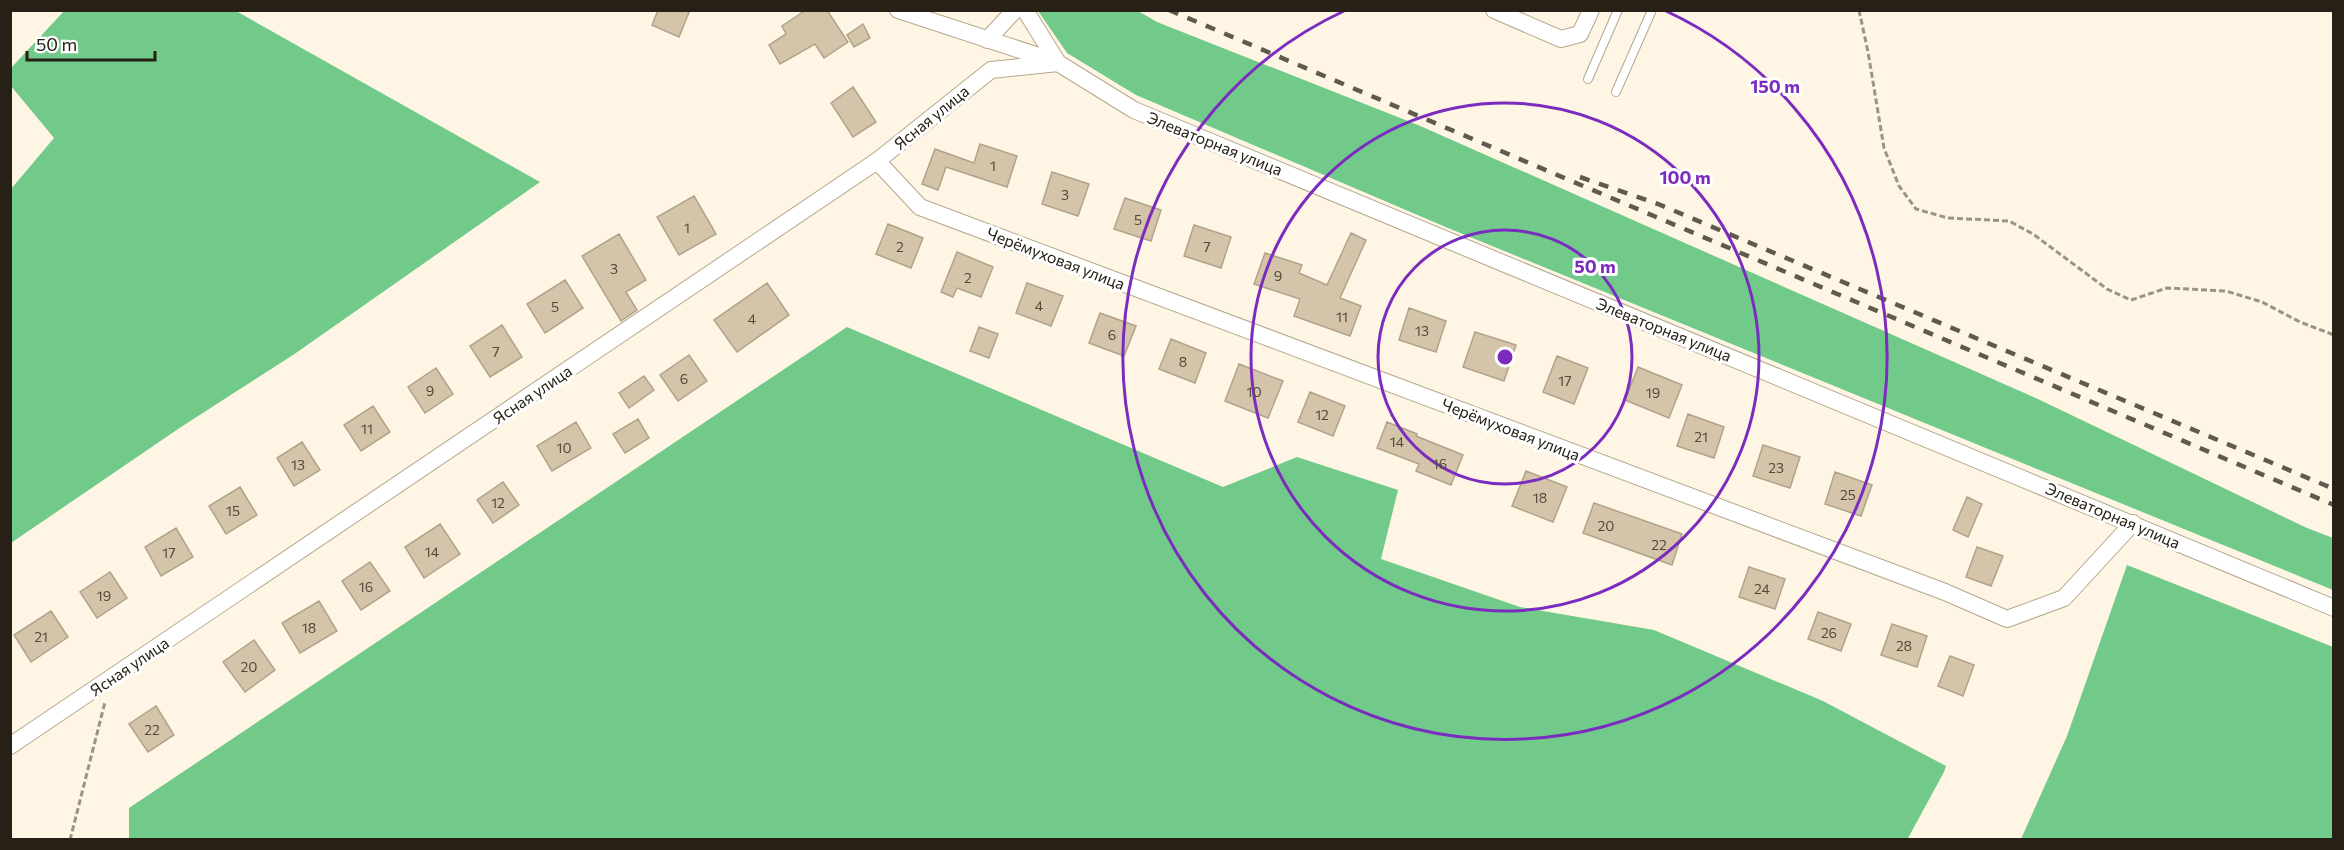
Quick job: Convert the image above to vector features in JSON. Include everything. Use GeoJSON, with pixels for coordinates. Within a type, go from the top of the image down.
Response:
{"type":"FeatureCollection","features":[{"type":"Feature","properties":{"kind":"street"},"geometry":{"type":"LineString","coordinates":[[898,10],[1058,63]]}},
{"type":"Feature","properties":{"kind":"street"},"geometry":{"type":"LineString","coordinates":[[987,40],[1015,10]]}},
{"type":"Feature","properties":{"kind":"street","name":"Элеваторная улица"},"geometry":{"type":"LineString","coordinates":[[1025,10],[1058,63],[1134,110],[2334,608]]}},
{"type":"Feature","properties":{"kind":"street"},"geometry":{"type":"LineString","coordinates":[[1494,10],[1561,39],[1580,34],[1591,10]]}},
{"type":"Feature","properties":{"kind":"street","name":"Ясная улица"},"geometry":{"type":"LineString","coordinates":[[10,746],[877,160],[991,70],[1058,63]]}},
{"type":"Feature","properties":{"kind":"street","name":"Черёмуховая улица"},"geometry":{"type":"LineString","coordinates":[[877,160],[920,207],[1945,592],[2007,619],[2064,598],[2133,523]]}},
{"type":"Feature","properties":{"kind":"lane"},"geometry":{"type":"LineString","coordinates":[[1588,79],[1618,10]]}},
{"type":"Feature","properties":{"kind":"lane"},"geometry":{"type":"LineString","coordinates":[[1616,92],[1652,10]]}},
{"type":"Feature","properties":{"kind":"path"},"geometry":{"type":"LineString","coordinates":[[1859,10],[1884,148],[1899,186],[1916,209],[1948,218],[2009,222],[2032,234],[2107,290],[2131,300],[2167,288],[2226,291],[2262,302],[2301,322],[2334,335]]}},
{"type":"Feature","properties":{"kind":"path"},"geometry":{"type":"LineString","coordinates":[[70,840],[107,694]]}},
{"type":"Feature","properties":{"kind":"green space"},"geometry":{"type":"Polygon","coordinates":[[[65,10],[236,11],[540,182],[293,355],[181,427],[11,543],[11,189],[54,138],[11,86],[11,68],[65,10]]]}},
{"type":"Feature","properties":{"kind":"green space"},"geometry":{"type":"Polygon","coordinates":[[[1038,11],[1138,11],[1157,22],[1418,125],[2040,400],[2307,528],[2333,538],[2333,590],[1448,228],[1136,95],[1067,53],[1038,11]]]}},
{"type":"Feature","properties":{"kind":"green space"},"geometry":{"type":"Polygon","coordinates":[[[847,327],[1223,487],[1297,457],[1398,490],[1381,559],[1520,607],[1654,630],[1823,701],[1946,766],[1944,772],[1907,840],[129,839],[129,808],[847,327]]]}},
{"type":"Feature","properties":{"kind":"green space"},"geometry":{"type":"Polygon","coordinates":[[[2127,565],[2333,647],[2333,839],[2021,839],[2067,736],[2127,565]]]}},
{"type":"Feature","properties":{"kind":"building"},"geometry":{"type":"Polygon","coordinates":[[[658,10],[690,10],[679,37],[652,25],[658,10]]]}},
{"type":"Feature","properties":{"kind":"building"},"geometry":{"type":"Polygon","coordinates":[[[806,10],[827,10],[848,42],[824,58],[815,44],[780,64],[769,45],[786,34],[782,26],[806,10]]]}},
{"type":"Feature","properties":{"kind":"building"},"geometry":{"type":"Polygon","coordinates":[[[863,24],[870,38],[854,47],[847,35],[863,24]]]}},
{"type":"Feature","properties":{"kind":"building"},"geometry":{"type":"Polygon","coordinates":[[[853,87],[876,122],[853,137],[831,103],[853,87]]]}},
{"type":"Feature","properties":{"kind":"building"},"geometry":{"type":"Polygon","coordinates":[[[980,144],[1017,156],[1007,187],[946,167],[938,190],[922,184],[935,149],[974,163],[980,144]]]}},
{"type":"Feature","properties":{"kind":"building"},"geometry":{"type":"Polygon","coordinates":[[[1052,172],[1089,184],[1078,216],[1042,204],[1052,172]]]}},
{"type":"Feature","properties":{"kind":"building"},"geometry":{"type":"Polygon","coordinates":[[[694,196],[716,234],[679,255],[657,217],[694,196]]]}},
{"type":"Feature","properties":{"kind":"building"},"geometry":{"type":"Polygon","coordinates":[[[1125,198],[1161,210],[1151,241],[1114,229],[1125,198]]]}},
{"type":"Feature","properties":{"kind":"building"},"geometry":{"type":"Polygon","coordinates":[[[888,224],[923,238],[911,268],[876,254],[888,224]]]}},
{"type":"Feature","properties":{"kind":"building"},"geometry":{"type":"Polygon","coordinates":[[[1194,225],[1231,237],[1221,268],[1184,256],[1194,225]]]}},
{"type":"Feature","properties":{"kind":"building"},"geometry":{"type":"Polygon","coordinates":[[[1351,233],[1366,240],[1340,298],[1361,306],[1350,336],[1294,316],[1300,299],[1254,284],[1265,253],[1302,265],[1299,273],[1327,285],[1351,233]]]}},
{"type":"Feature","properties":{"kind":"building"},"geometry":{"type":"Polygon","coordinates":[[[619,234],[646,280],[626,292],[637,310],[621,321],[582,256],[619,234]]]}},
{"type":"Feature","properties":{"kind":"building"},"geometry":{"type":"Polygon","coordinates":[[[957,252],[993,267],[981,297],[957,288],[953,297],[941,292],[957,252]]]}},
{"type":"Feature","properties":{"kind":"building"},"geometry":{"type":"Polygon","coordinates":[[[565,280],[583,308],[545,333],[527,304],[565,280]]]}},
{"type":"Feature","properties":{"kind":"building"},"geometry":{"type":"Polygon","coordinates":[[[767,283],[789,315],[737,352],[714,320],[767,283]]]}},
{"type":"Feature","properties":{"kind":"building"},"geometry":{"type":"Polygon","coordinates":[[[1027,283],[1063,296],[1051,326],[1016,313],[1027,283]]]}},
{"type":"Feature","properties":{"kind":"building"},"geometry":{"type":"Polygon","coordinates":[[[1409,308],[1446,321],[1436,352],[1399,340],[1409,308]]]}},
{"type":"Feature","properties":{"kind":"building"},"geometry":{"type":"Polygon","coordinates":[[[1100,313],[1136,326],[1124,356],[1089,343],[1100,313]]]}},
{"type":"Feature","properties":{"kind":"building"},"geometry":{"type":"Polygon","coordinates":[[[502,325],[522,357],[490,377],[470,346],[502,325]]]}},
{"type":"Feature","properties":{"kind":"building"},"geometry":{"type":"Polygon","coordinates":[[[979,327],[998,334],[989,358],[970,351],[979,327]]]}},
{"type":"Feature","properties":{"kind":"building"},"geometry":{"type":"Polygon","coordinates":[[[1475,332],[1516,345],[1504,381],[1463,367],[1475,332]]]}},
{"type":"Feature","properties":{"kind":"building"},"geometry":{"type":"Polygon","coordinates":[[[1171,339],[1206,353],[1195,383],[1159,369],[1171,339]]]}},
{"type":"Feature","properties":{"kind":"building"},"geometry":{"type":"Polygon","coordinates":[[[689,355],[707,381],[678,401],[660,375],[689,355]]]}},
{"type":"Feature","properties":{"kind":"building"},"geometry":{"type":"Polygon","coordinates":[[[1557,356],[1588,368],[1574,404],[1543,392],[1557,356]]]}},
{"type":"Feature","properties":{"kind":"building"},"geometry":{"type":"Polygon","coordinates":[[[1239,364],[1283,381],[1268,418],[1225,401],[1239,364]]]}},
{"type":"Feature","properties":{"kind":"building"},"geometry":{"type":"Polygon","coordinates":[[[1638,367],[1682,385],[1669,418],[1625,400],[1638,367]]]}},
{"type":"Feature","properties":{"kind":"building"},"geometry":{"type":"Polygon","coordinates":[[[436,368],[453,394],[425,413],[408,387],[436,368]]]}},
{"type":"Feature","properties":{"kind":"building"},"geometry":{"type":"Polygon","coordinates":[[[644,376],[654,390],[629,408],[619,393],[644,376]]]}},
{"type":"Feature","properties":{"kind":"building"},"geometry":{"type":"Polygon","coordinates":[[[1310,392],[1345,406],[1333,436],[1298,422],[1310,392]]]}},
{"type":"Feature","properties":{"kind":"building"},"geometry":{"type":"Polygon","coordinates":[[[373,406],[390,432],[361,451],[344,425],[373,406]]]}},
{"type":"Feature","properties":{"kind":"building"},"geometry":{"type":"Polygon","coordinates":[[[1688,414],[1724,427],[1714,458],[1677,446],[1688,414]]]}},
{"type":"Feature","properties":{"kind":"building"},"geometry":{"type":"Polygon","coordinates":[[[638,419],[649,438],[625,453],[613,434],[638,419]]]}},
{"type":"Feature","properties":{"kind":"building"},"geometry":{"type":"Polygon","coordinates":[[[576,422],[591,448],[552,471],[537,446],[576,422]]]}},
{"type":"Feature","properties":{"kind":"building"},"geometry":{"type":"Polygon","coordinates":[[[1387,422],[1463,455],[1451,485],[1416,471],[1419,464],[1377,448],[1387,422]]]}},
{"type":"Feature","properties":{"kind":"building"},"geometry":{"type":"Polygon","coordinates":[[[302,442],[320,470],[294,486],[277,458],[302,442]]]}},
{"type":"Feature","properties":{"kind":"building"},"geometry":{"type":"Polygon","coordinates":[[[1763,445],[1800,457],[1790,488],[1753,476],[1763,445]]]}},
{"type":"Feature","properties":{"kind":"building"},"geometry":{"type":"Polygon","coordinates":[[[1526,471],[1567,487],[1553,522],[1512,506],[1526,471]]]}},
{"type":"Feature","properties":{"kind":"building"},"geometry":{"type":"Polygon","coordinates":[[[1835,472],[1872,485],[1861,516],[1825,504],[1835,472]]]}},
{"type":"Feature","properties":{"kind":"building"},"geometry":{"type":"Polygon","coordinates":[[[503,482],[519,505],[493,523],[477,500],[503,482]]]}},
{"type":"Feature","properties":{"kind":"building"},"geometry":{"type":"Polygon","coordinates":[[[240,487],[257,515],[226,534],[209,506],[240,487]]]}},
{"type":"Feature","properties":{"kind":"building"},"geometry":{"type":"Polygon","coordinates":[[[1967,497],[1982,504],[1968,537],[1953,530],[1967,497]]]}},
{"type":"Feature","properties":{"kind":"building"},"geometry":{"type":"Polygon","coordinates":[[[1594,503],[1682,534],[1672,565],[1583,533],[1594,503]]]}},
{"type":"Feature","properties":{"kind":"building"},"geometry":{"type":"Polygon","coordinates":[[[440,524],[460,554],[424,578],[405,547],[440,524]]]}},
{"type":"Feature","properties":{"kind":"building"},"geometry":{"type":"Polygon","coordinates":[[[176,528],[193,557],[161,576],[145,547],[176,528]]]}},
{"type":"Feature","properties":{"kind":"building"},"geometry":{"type":"Polygon","coordinates":[[[1977,547],[2003,556],[1991,586],[1966,577],[1977,547]]]}},
{"type":"Feature","properties":{"kind":"building"},"geometry":{"type":"Polygon","coordinates":[[[370,562],[390,591],[361,610],[342,581],[370,562]]]}},
{"type":"Feature","properties":{"kind":"building"},"geometry":{"type":"Polygon","coordinates":[[[1749,567],[1785,579],[1775,609],[1739,597],[1749,567]]]}},
{"type":"Feature","properties":{"kind":"building"},"geometry":{"type":"Polygon","coordinates":[[[110,572],[127,598],[97,618],[80,592],[110,572]]]}},
{"type":"Feature","properties":{"kind":"building"},"geometry":{"type":"Polygon","coordinates":[[[319,601],[337,631],[300,653],[282,623],[319,601]]]}},
{"type":"Feature","properties":{"kind":"building"},"geometry":{"type":"Polygon","coordinates":[[[51,611],[68,637],[31,662],[14,635],[51,611]]]}},
{"type":"Feature","properties":{"kind":"building"},"geometry":{"type":"Polygon","coordinates":[[[1818,612],[1851,624],[1841,651],[1808,639],[1818,612]]]}},
{"type":"Feature","properties":{"kind":"building"},"geometry":{"type":"Polygon","coordinates":[[[1892,624],[1927,636],[1917,667],[1881,655],[1892,624]]]}},
{"type":"Feature","properties":{"kind":"building"},"geometry":{"type":"Polygon","coordinates":[[[254,640],[275,670],[245,692],[223,662],[254,640]]]}},
{"type":"Feature","properties":{"kind":"building"},"geometry":{"type":"Polygon","coordinates":[[[1950,656],[1974,665],[1963,696],[1938,686],[1950,656]]]}},
{"type":"Feature","properties":{"kind":"building"},"geometry":{"type":"Polygon","coordinates":[[[156,706],[174,735],[148,752],[129,724],[156,706]]]}},
{"type":"Feature","properties":{"kind":"railway"},"geometry":{"type":"LineString","coordinates":[[1169,10],[2334,505]]}},
{"type":"Feature","properties":{"kind":"railway"},"geometry":{"type":"LineString","coordinates":[[1580,177],[1658,204],[2334,489]]}}]}
